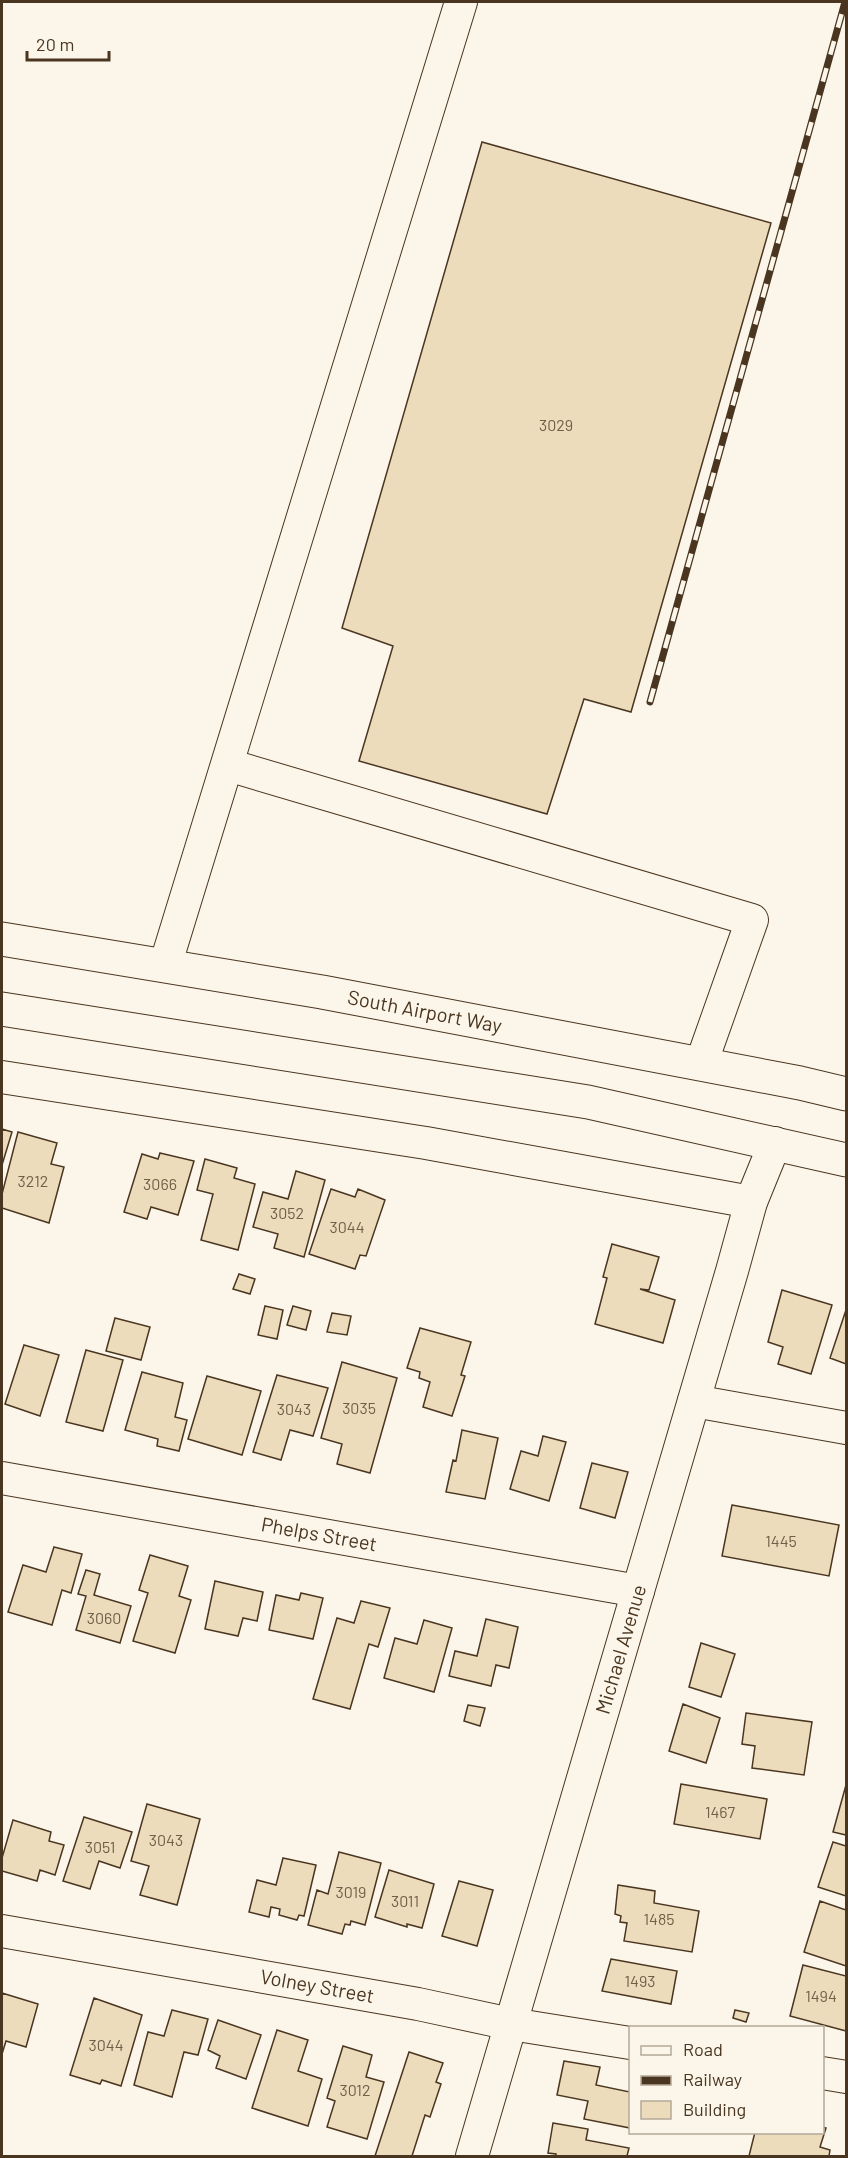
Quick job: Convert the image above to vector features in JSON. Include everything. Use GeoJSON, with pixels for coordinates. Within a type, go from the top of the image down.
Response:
{"type":"FeatureCollection","features":[{"type":"Feature","properties":{"kind":"main road","name":"South Airport Way"},"geometry":{"type":"LineString","coordinates":[[2,939],[322,992],[801,1083],[846,1094]]}},
{"type":"Feature","properties":{"kind":"main road"},"geometry":{"type":"LineString","coordinates":[[2,1009],[588,1102],[846,1160]]}},
{"type":"Feature","properties":{"kind":"street"},"geometry":{"type":"LineString","coordinates":[[165,966],[461,2]]}},
{"type":"Feature","properties":{"kind":"street"},"geometry":{"type":"LineString","coordinates":[[228,765],[752,920],[701,1064]]}},
{"type":"Feature","properties":{"kind":"street"},"geometry":{"type":"LineString","coordinates":[[2,1077],[426,1143],[751,1202]]}},
{"type":"Feature","properties":{"kind":"street","name":"Michael Avenue"},"geometry":{"type":"LineString","coordinates":[[472,2157],[751,1202],[774,1143]]}},
{"type":"Feature","properties":{"kind":"street"},"geometry":{"type":"LineString","coordinates":[[694,1401],[846,1428]]}},
{"type":"Feature","properties":{"kind":"street","name":"Phelps Street"},"geometry":{"type":"LineString","coordinates":[[2,1478],[638,1591]]}},
{"type":"Feature","properties":{"kind":"street","name":"Volney Street"},"geometry":{"type":"LineString","coordinates":[[2,1931],[418,2004],[511,2025],[629,2043]]}},
{"type":"Feature","properties":{"kind":"street"},"geometry":{"type":"LineString","coordinates":[[824,2073],[846,2076]]}},
{"type":"Feature","properties":{"kind":"building"},"geometry":{"type":"Polygon","coordinates":[[[482,142],[771,223],[631,712],[584,699],[547,814],[359,761],[393,646],[342,628],[482,142]]]}},
{"type":"Feature","properties":{"kind":"building"},"geometry":{"type":"Polygon","coordinates":[[[2,1129],[12,1132],[2,1165],[2,1129]]]}},
{"type":"Feature","properties":{"kind":"building"},"geometry":{"type":"Polygon","coordinates":[[[18,1132],[57,1143],[51,1164],[64,1167],[49,1223],[2,1208],[2,1194],[18,1132]]]}},
{"type":"Feature","properties":{"kind":"building"},"geometry":{"type":"Polygon","coordinates":[[[160,1153],[194,1161],[178,1215],[151,1207],[147,1219],[124,1212],[142,1154],[158,1159],[160,1153]]]}},
{"type":"Feature","properties":{"kind":"building"},"geometry":{"type":"Polygon","coordinates":[[[205,1159],[237,1168],[234,1178],[255,1184],[238,1250],[201,1240],[213,1194],[197,1190],[205,1159]]]}},
{"type":"Feature","properties":{"kind":"building"},"geometry":{"type":"Polygon","coordinates":[[[296,1171],[325,1180],[304,1257],[274,1248],[278,1234],[253,1227],[263,1192],[288,1199],[296,1171]]]}},
{"type":"Feature","properties":{"kind":"building"},"geometry":{"type":"Polygon","coordinates":[[[331,1189],[355,1197],[358,1189],[385,1200],[366,1256],[360,1255],[355,1269],[309,1254],[331,1189]]]}},
{"type":"Feature","properties":{"kind":"building"},"geometry":{"type":"Polygon","coordinates":[[[612,1244],[659,1257],[649,1290],[640,1289],[675,1300],[663,1343],[595,1324],[607,1278],[603,1277],[612,1244]]]}},
{"type":"Feature","properties":{"kind":"building"},"geometry":{"type":"Polygon","coordinates":[[[239,1274],[255,1279],[250,1294],[233,1289],[239,1274]]]}},
{"type":"Feature","properties":{"kind":"building"},"geometry":{"type":"Polygon","coordinates":[[[782,1290],[832,1305],[811,1374],[778,1364],[783,1347],[768,1342],[782,1290]]]}},
{"type":"Feature","properties":{"kind":"building"},"geometry":{"type":"Polygon","coordinates":[[[265,1306],[283,1310],[277,1339],[258,1335],[265,1306]]]}},
{"type":"Feature","properties":{"kind":"building"},"geometry":{"type":"Polygon","coordinates":[[[293,1306],[311,1311],[306,1330],[287,1325],[293,1306]]]}},
{"type":"Feature","properties":{"kind":"building"},"geometry":{"type":"Polygon","coordinates":[[[846,1310],[846,1364],[830,1358],[846,1310]]]}},
{"type":"Feature","properties":{"kind":"building"},"geometry":{"type":"Polygon","coordinates":[[[332,1313],[351,1316],[347,1335],[327,1332],[332,1313]]]}},
{"type":"Feature","properties":{"kind":"building"},"geometry":{"type":"Polygon","coordinates":[[[115,1318],[150,1327],[141,1360],[106,1351],[115,1318]]]}},
{"type":"Feature","properties":{"kind":"building"},"geometry":{"type":"Polygon","coordinates":[[[420,1328],[471,1342],[461,1375],[465,1376],[452,1416],[423,1407],[430,1382],[419,1378],[420,1372],[407,1368],[420,1328]]]}},
{"type":"Feature","properties":{"kind":"building"},"geometry":{"type":"Polygon","coordinates":[[[24,1345],[59,1355],[40,1416],[5,1404],[24,1345]]]}},
{"type":"Feature","properties":{"kind":"building"},"geometry":{"type":"Polygon","coordinates":[[[86,1350],[123,1360],[103,1431],[66,1422],[86,1350]]]}},
{"type":"Feature","properties":{"kind":"building"},"geometry":{"type":"Polygon","coordinates":[[[342,1362],[397,1378],[370,1473],[337,1464],[342,1444],[321,1438],[342,1362]]]}},
{"type":"Feature","properties":{"kind":"building"},"geometry":{"type":"Polygon","coordinates":[[[142,1372],[183,1383],[175,1417],[187,1420],[179,1451],[157,1446],[158,1439],[125,1430],[142,1372]]]}},
{"type":"Feature","properties":{"kind":"building"},"geometry":{"type":"Polygon","coordinates":[[[277,1375],[328,1388],[313,1436],[290,1430],[281,1460],[253,1452],[277,1375]]]}},
{"type":"Feature","properties":{"kind":"building"},"geometry":{"type":"Polygon","coordinates":[[[207,1376],[261,1391],[242,1455],[188,1439],[207,1376]]]}},
{"type":"Feature","properties":{"kind":"building"},"geometry":{"type":"Polygon","coordinates":[[[462,1430],[498,1438],[485,1499],[446,1492],[453,1460],[456,1461],[462,1430]]]}},
{"type":"Feature","properties":{"kind":"building"},"geometry":{"type":"Polygon","coordinates":[[[543,1436],[566,1442],[549,1501],[510,1489],[521,1451],[538,1456],[543,1436]]]}},
{"type":"Feature","properties":{"kind":"building"},"geometry":{"type":"Polygon","coordinates":[[[592,1463],[628,1472],[615,1518],[580,1508],[592,1463]]]}},
{"type":"Feature","properties":{"kind":"building"},"geometry":{"type":"Polygon","coordinates":[[[732,1505],[839,1525],[829,1576],[722,1556],[732,1505]]]}},
{"type":"Feature","properties":{"kind":"building"},"geometry":{"type":"Polygon","coordinates":[[[54,1547],[82,1554],[71,1593],[62,1590],[52,1625],[8,1612],[23,1565],[46,1572],[54,1547]]]}},
{"type":"Feature","properties":{"kind":"building"},"geometry":{"type":"Polygon","coordinates":[[[150,1555],[188,1566],[179,1596],[191,1600],[175,1653],[133,1641],[148,1593],[139,1590],[150,1555]]]}},
{"type":"Feature","properties":{"kind":"building"},"geometry":{"type":"Polygon","coordinates":[[[86,1570],[100,1574],[94,1595],[131,1606],[120,1643],[76,1630],[86,1596],[78,1594],[86,1570]]]}},
{"type":"Feature","properties":{"kind":"building"},"geometry":{"type":"Polygon","coordinates":[[[215,1581],[263,1592],[257,1621],[243,1618],[238,1636],[205,1629],[215,1581]]]}},
{"type":"Feature","properties":{"kind":"building"},"geometry":{"type":"Polygon","coordinates":[[[301,1593],[323,1598],[313,1639],[269,1630],[276,1595],[299,1600],[301,1593]]]}},
{"type":"Feature","properties":{"kind":"building"},"geometry":{"type":"Polygon","coordinates":[[[361,1601],[390,1608],[378,1647],[369,1644],[350,1709],[313,1699],[337,1618],[354,1623],[361,1601]]]}},
{"type":"Feature","properties":{"kind":"building"},"geometry":{"type":"Polygon","coordinates":[[[486,1619],[518,1627],[509,1668],[496,1665],[491,1686],[449,1676],[455,1651],[477,1656],[486,1619]]]}},
{"type":"Feature","properties":{"kind":"building"},"geometry":{"type":"Polygon","coordinates":[[[424,1620],[452,1628],[434,1692],[384,1678],[395,1638],[417,1644],[424,1620]]]}},
{"type":"Feature","properties":{"kind":"building"},"geometry":{"type":"Polygon","coordinates":[[[701,1643],[735,1654],[721,1697],[689,1687],[701,1643]]]}},
{"type":"Feature","properties":{"kind":"building"},"geometry":{"type":"Polygon","coordinates":[[[683,1704],[720,1718],[706,1763],[669,1751],[683,1704]]]}},
{"type":"Feature","properties":{"kind":"building"},"geometry":{"type":"Polygon","coordinates":[[[468,1705],[485,1708],[480,1726],[464,1721],[468,1705]]]}},
{"type":"Feature","properties":{"kind":"building"},"geometry":{"type":"Polygon","coordinates":[[[746,1713],[812,1722],[804,1775],[752,1768],[755,1746],[742,1744],[746,1713]]]}},
{"type":"Feature","properties":{"kind":"building"},"geometry":{"type":"Polygon","coordinates":[[[681,1784],[767,1799],[760,1839],[674,1824],[681,1784]]]}},
{"type":"Feature","properties":{"kind":"building"},"geometry":{"type":"Polygon","coordinates":[[[846,1785],[846,1835],[833,1832],[846,1785]]]}},
{"type":"Feature","properties":{"kind":"building"},"geometry":{"type":"Polygon","coordinates":[[[147,1804],[200,1819],[177,1905],[140,1895],[149,1866],[131,1861],[147,1804]]]}},
{"type":"Feature","properties":{"kind":"building"},"geometry":{"type":"Polygon","coordinates":[[[84,1817],[132,1832],[120,1868],[99,1861],[90,1889],[63,1881],[84,1817]]]}},
{"type":"Feature","properties":{"kind":"building"},"geometry":{"type":"Polygon","coordinates":[[[13,1820],[51,1832],[49,1841],[64,1845],[55,1875],[40,1870],[37,1881],[2,1871],[2,1858],[13,1820]]]}},
{"type":"Feature","properties":{"kind":"building"},"geometry":{"type":"Polygon","coordinates":[[[833,1842],[846,1846],[846,1896],[818,1887],[833,1842]]]}},
{"type":"Feature","properties":{"kind":"building"},"geometry":{"type":"Polygon","coordinates":[[[339,1852],[381,1863],[365,1925],[351,1921],[350,1925],[345,1924],[342,1934],[308,1925],[317,1890],[328,1894],[339,1852]]]}},
{"type":"Feature","properties":{"kind":"building"},"geometry":{"type":"Polygon","coordinates":[[[283,1858],[316,1865],[304,1916],[299,1915],[297,1920],[279,1915],[280,1909],[271,1907],[269,1917],[249,1912],[257,1880],[276,1885],[283,1858]]]}},
{"type":"Feature","properties":{"kind":"building"},"geometry":{"type":"Polygon","coordinates":[[[389,1870],[434,1884],[422,1928],[407,1924],[407,1927],[375,1917],[389,1870]]]}},
{"type":"Feature","properties":{"kind":"building"},"geometry":{"type":"Polygon","coordinates":[[[459,1881],[493,1890],[477,1946],[442,1936],[459,1881]]]}},
{"type":"Feature","properties":{"kind":"building"},"geometry":{"type":"Polygon","coordinates":[[[618,1885],[655,1891],[654,1903],[699,1911],[692,1952],[624,1941],[627,1923],[620,1922],[621,1916],[615,1914],[618,1885]]]}},
{"type":"Feature","properties":{"kind":"building"},"geometry":{"type":"Polygon","coordinates":[[[820,1901],[846,1910],[846,1966],[804,1952],[820,1901]]]}},
{"type":"Feature","properties":{"kind":"building"},"geometry":{"type":"Polygon","coordinates":[[[611,1959],[677,1971],[671,2004],[602,1991],[611,1959]]]}},
{"type":"Feature","properties":{"kind":"building"},"geometry":{"type":"Polygon","coordinates":[[[803,1965],[846,1976],[846,2031],[790,2016],[803,1965]]]}},
{"type":"Feature","properties":{"kind":"building"},"geometry":{"type":"Polygon","coordinates":[[[2,1993],[38,2004],[26,2047],[6,2041],[2,2054],[2,1993]]]}},
{"type":"Feature","properties":{"kind":"building"},"geometry":{"type":"Polygon","coordinates":[[[94,1998],[142,2015],[121,2086],[102,2080],[100,2084],[70,2075],[94,1998]]]}},
{"type":"Feature","properties":{"kind":"building"},"geometry":{"type":"Polygon","coordinates":[[[172,2010],[208,2019],[198,2055],[184,2052],[172,2097],[134,2085],[148,2032],[164,2036],[172,2010]]]}},
{"type":"Feature","properties":{"kind":"building"},"geometry":{"type":"Polygon","coordinates":[[[735,2010],[749,2013],[746,2022],[733,2018],[735,2010]]]}},
{"type":"Feature","properties":{"kind":"building"},"geometry":{"type":"Polygon","coordinates":[[[218,2020],[261,2035],[246,2079],[216,2068],[220,2056],[208,2050],[218,2020]]]}},
{"type":"Feature","properties":{"kind":"building"},"geometry":{"type":"Polygon","coordinates":[[[277,2030],[308,2040],[298,2071],[322,2079],[308,2126],[252,2108],[277,2030]]]}},
{"type":"Feature","properties":{"kind":"building"},"geometry":{"type":"Polygon","coordinates":[[[343,2046],[372,2055],[366,2077],[384,2082],[367,2139],[327,2127],[335,2101],[327,2098],[343,2046]]]}},
{"type":"Feature","properties":{"kind":"building"},"geometry":{"type":"Polygon","coordinates":[[[409,2052],[443,2063],[436,2082],[441,2084],[430,2117],[425,2115],[412,2156],[375,2156],[409,2052]]]}},
{"type":"Feature","properties":{"kind":"building"},"geometry":{"type":"Polygon","coordinates":[[[564,2061],[600,2067],[596,2085],[629,2092],[629,2128],[584,2119],[588,2101],[557,2095],[564,2061]]]}},
{"type":"Feature","properties":{"kind":"building"},"geometry":{"type":"Polygon","coordinates":[[[553,2123],[588,2129],[586,2140],[629,2148],[627,2156],[556,2156],[556,2154],[548,2153],[553,2123]]]}},
{"type":"Feature","properties":{"kind":"building"},"geometry":{"type":"Polygon","coordinates":[[[824,2128],[826,2128],[820,2147],[830,2150],[829,2156],[749,2156],[754,2134],[824,2134],[824,2128]]]}},
{"type":"Feature","properties":{"kind":"railway"},"geometry":{"type":"LineString","coordinates":[[650,702],[845,2]]}}]}
